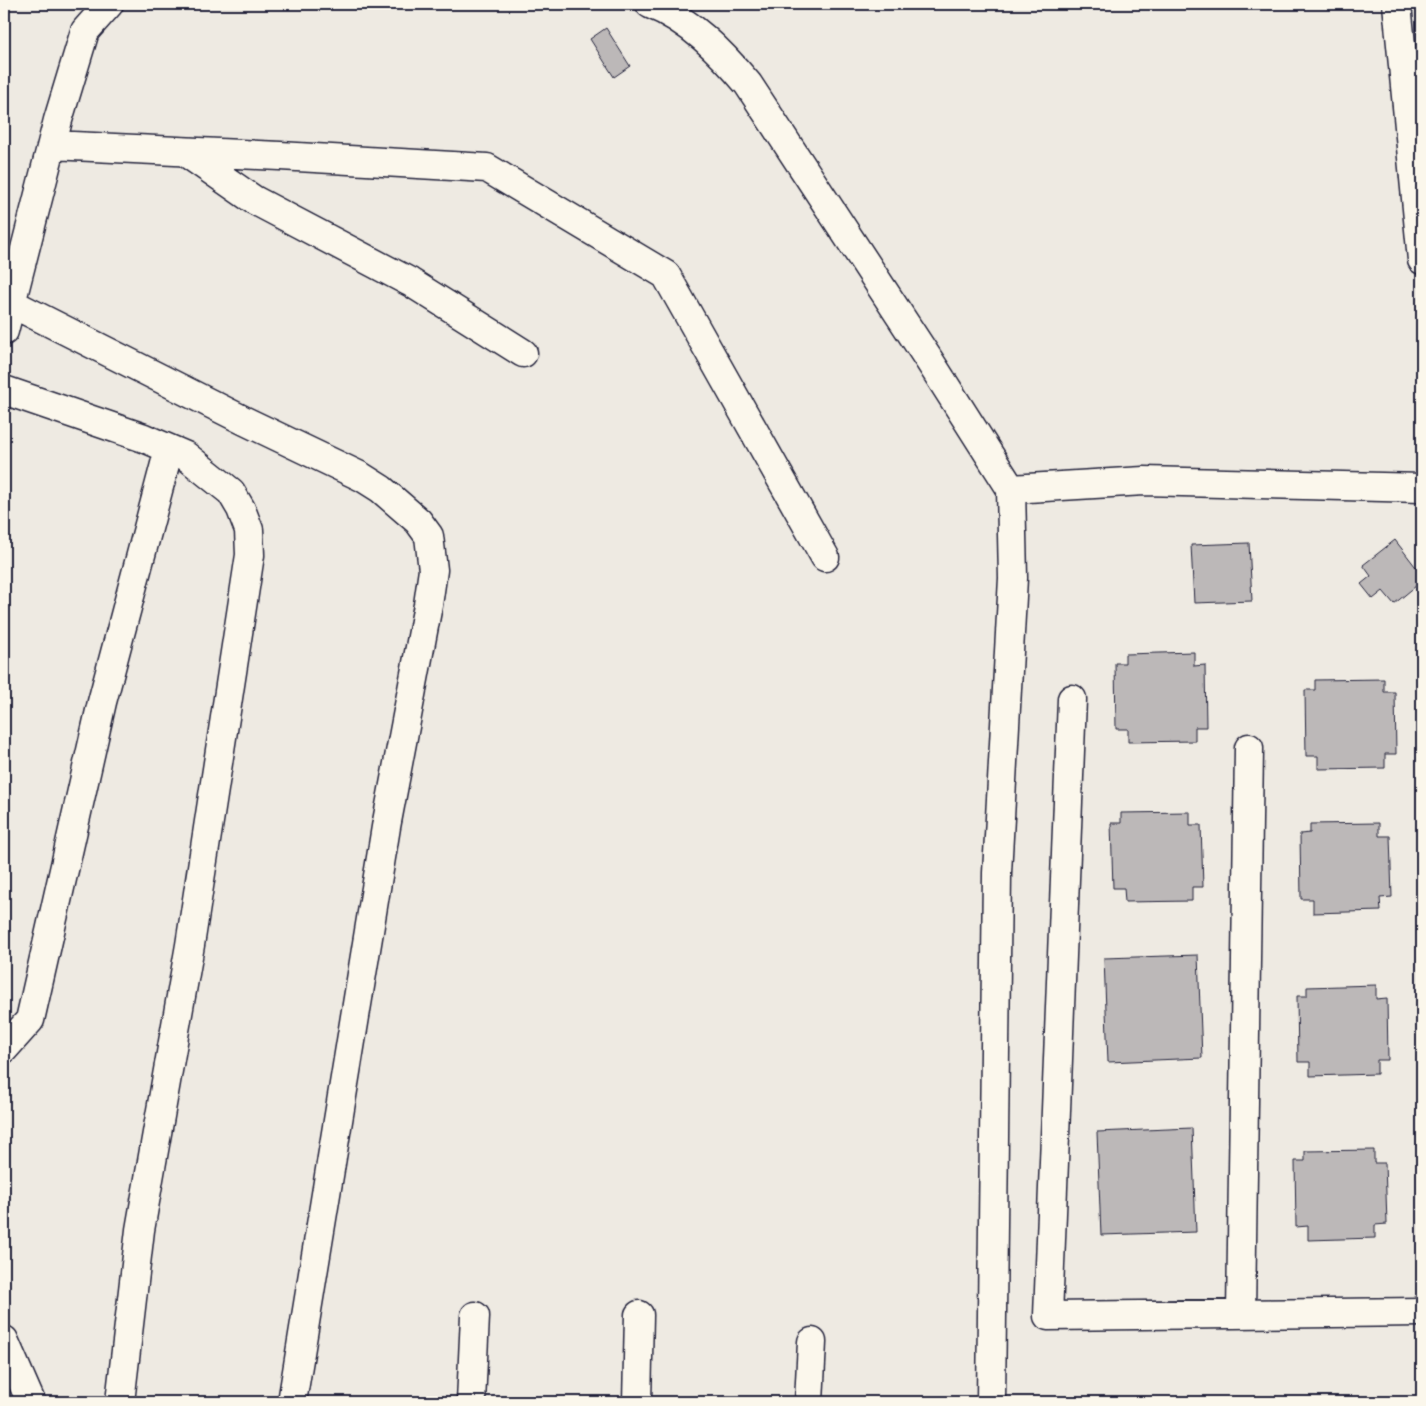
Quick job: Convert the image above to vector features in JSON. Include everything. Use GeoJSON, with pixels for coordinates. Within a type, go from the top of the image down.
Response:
{"type":"FeatureCollection","features":[{"type":"Feature","properties":{"kind":"street"},"geometry":{"type":"LineString","coordinates":[[4,331],[52,145],[85,31],[109,4]]}},
{"type":"Feature","properties":{"kind":"street"},"geometry":{"type":"LineString","coordinates":[[650,4],[682,22],[706,40],[729,60],[748,84],[1011,489],[1013,578],[997,873],[991,1402]]}},
{"type":"Feature","properties":{"kind":"street"},"geometry":{"type":"LineString","coordinates":[[1406,11],[1422,260]]}},
{"type":"Feature","properties":{"kind":"street"},"geometry":{"type":"LineString","coordinates":[[52,145],[487,168],[666,275],[825,557]]}},
{"type":"Feature","properties":{"kind":"street"},"geometry":{"type":"LineString","coordinates":[[184,152],[254,200],[410,282],[523,353]]}},
{"type":"Feature","properties":{"kind":"street"},"geometry":{"type":"LineString","coordinates":[[11,303],[245,421],[362,477],[381,489],[418,521],[429,536],[433,570],[428,605],[386,827],[292,1402]]}},
{"type":"Feature","properties":{"kind":"street"},"geometry":{"type":"LineString","coordinates":[[4,390],[144,438],[186,456],[231,492],[241,509],[249,530],[250,555],[190,945],[140,1230],[120,1402]]}},
{"type":"Feature","properties":{"kind":"street"},"geometry":{"type":"LineString","coordinates":[[4,1048],[30,1020],[102,702],[169,449]]}},
{"type":"Feature","properties":{"kind":"street"},"geometry":{"type":"LineString","coordinates":[[1011,489],[1144,481],[1422,488]]}},
{"type":"Feature","properties":{"kind":"street"},"geometry":{"type":"LineString","coordinates":[[1072,699],[1048,1316],[1422,1312]]}},
{"type":"Feature","properties":{"kind":"street"},"geometry":{"type":"LineString","coordinates":[[1241,1314],[1249,748]]}},
{"type":"Feature","properties":{"kind":"street"},"geometry":{"type":"LineString","coordinates":[[637,1402],[639,1315]]}},
{"type":"Feature","properties":{"kind":"street"},"geometry":{"type":"LineString","coordinates":[[471,1402],[476,1316]]}},
{"type":"Feature","properties":{"kind":"street"},"geometry":{"type":"LineString","coordinates":[[4,1340],[31,1402]]}},
{"type":"Feature","properties":{"kind":"street"},"geometry":{"type":"LineString","coordinates":[[809,1402],[812,1342]]}},
{"type":"Feature","properties":{"kind":"building"},"geometry":{"type":"Polygon","coordinates":[[[606,28],[630,66],[614,77],[590,39],[606,28]]]}},
{"type":"Feature","properties":{"kind":"building"},"geometry":{"type":"Polygon","coordinates":[[[1395,540],[1422,575],[1422,581],[1394,604],[1383,591],[1373,599],[1361,584],[1371,576],[1363,565],[1395,540]]]}},
{"type":"Feature","properties":{"kind":"building"},"geometry":{"type":"Polygon","coordinates":[[[1249,543],[1252,601],[1194,603],[1191,545],[1249,543]]]}},
{"type":"Feature","properties":{"kind":"building"},"geometry":{"type":"Polygon","coordinates":[[[1194,652],[1194,666],[1205,665],[1206,727],[1195,727],[1195,741],[1128,742],[1128,729],[1116,729],[1115,663],[1125,663],[1125,654],[1194,652]]]}},
{"type":"Feature","properties":{"kind":"building"},"geometry":{"type":"Polygon","coordinates":[[[1384,679],[1384,692],[1395,692],[1396,754],[1385,754],[1385,768],[1318,769],[1318,756],[1306,756],[1305,690],[1315,690],[1315,680],[1384,679]]]}},
{"type":"Feature","properties":{"kind":"building"},"geometry":{"type":"Polygon","coordinates":[[[1190,812],[1190,825],[1201,825],[1203,887],[1192,887],[1192,901],[1125,902],[1124,888],[1113,888],[1111,823],[1121,823],[1121,813],[1190,812]]]}},
{"type":"Feature","properties":{"kind":"building"},"geometry":{"type":"Polygon","coordinates":[[[1379,823],[1379,836],[1390,836],[1392,897],[1380,898],[1381,911],[1313,913],[1313,899],[1301,899],[1300,834],[1310,833],[1310,824],[1379,823]]]}},
{"type":"Feature","properties":{"kind":"building"},"geometry":{"type":"Polygon","coordinates":[[[1198,955],[1202,1058],[1108,1062],[1104,958],[1198,955]]]}},
{"type":"Feature","properties":{"kind":"building"},"geometry":{"type":"Polygon","coordinates":[[[1376,985],[1376,999],[1387,998],[1388,1060],[1377,1060],[1377,1074],[1310,1076],[1310,1062],[1298,1062],[1297,996],[1307,996],[1307,987],[1376,985]]]}},
{"type":"Feature","properties":{"kind":"building"},"geometry":{"type":"Polygon","coordinates":[[[1192,1128],[1196,1232],[1101,1235],[1097,1132],[1192,1128]]]}},
{"type":"Feature","properties":{"kind":"building"},"geometry":{"type":"Polygon","coordinates":[[[1374,1150],[1374,1163],[1385,1163],[1387,1224],[1375,1225],[1375,1238],[1308,1240],[1308,1226],[1296,1227],[1295,1161],[1305,1161],[1305,1151],[1374,1150]]]}}]}
